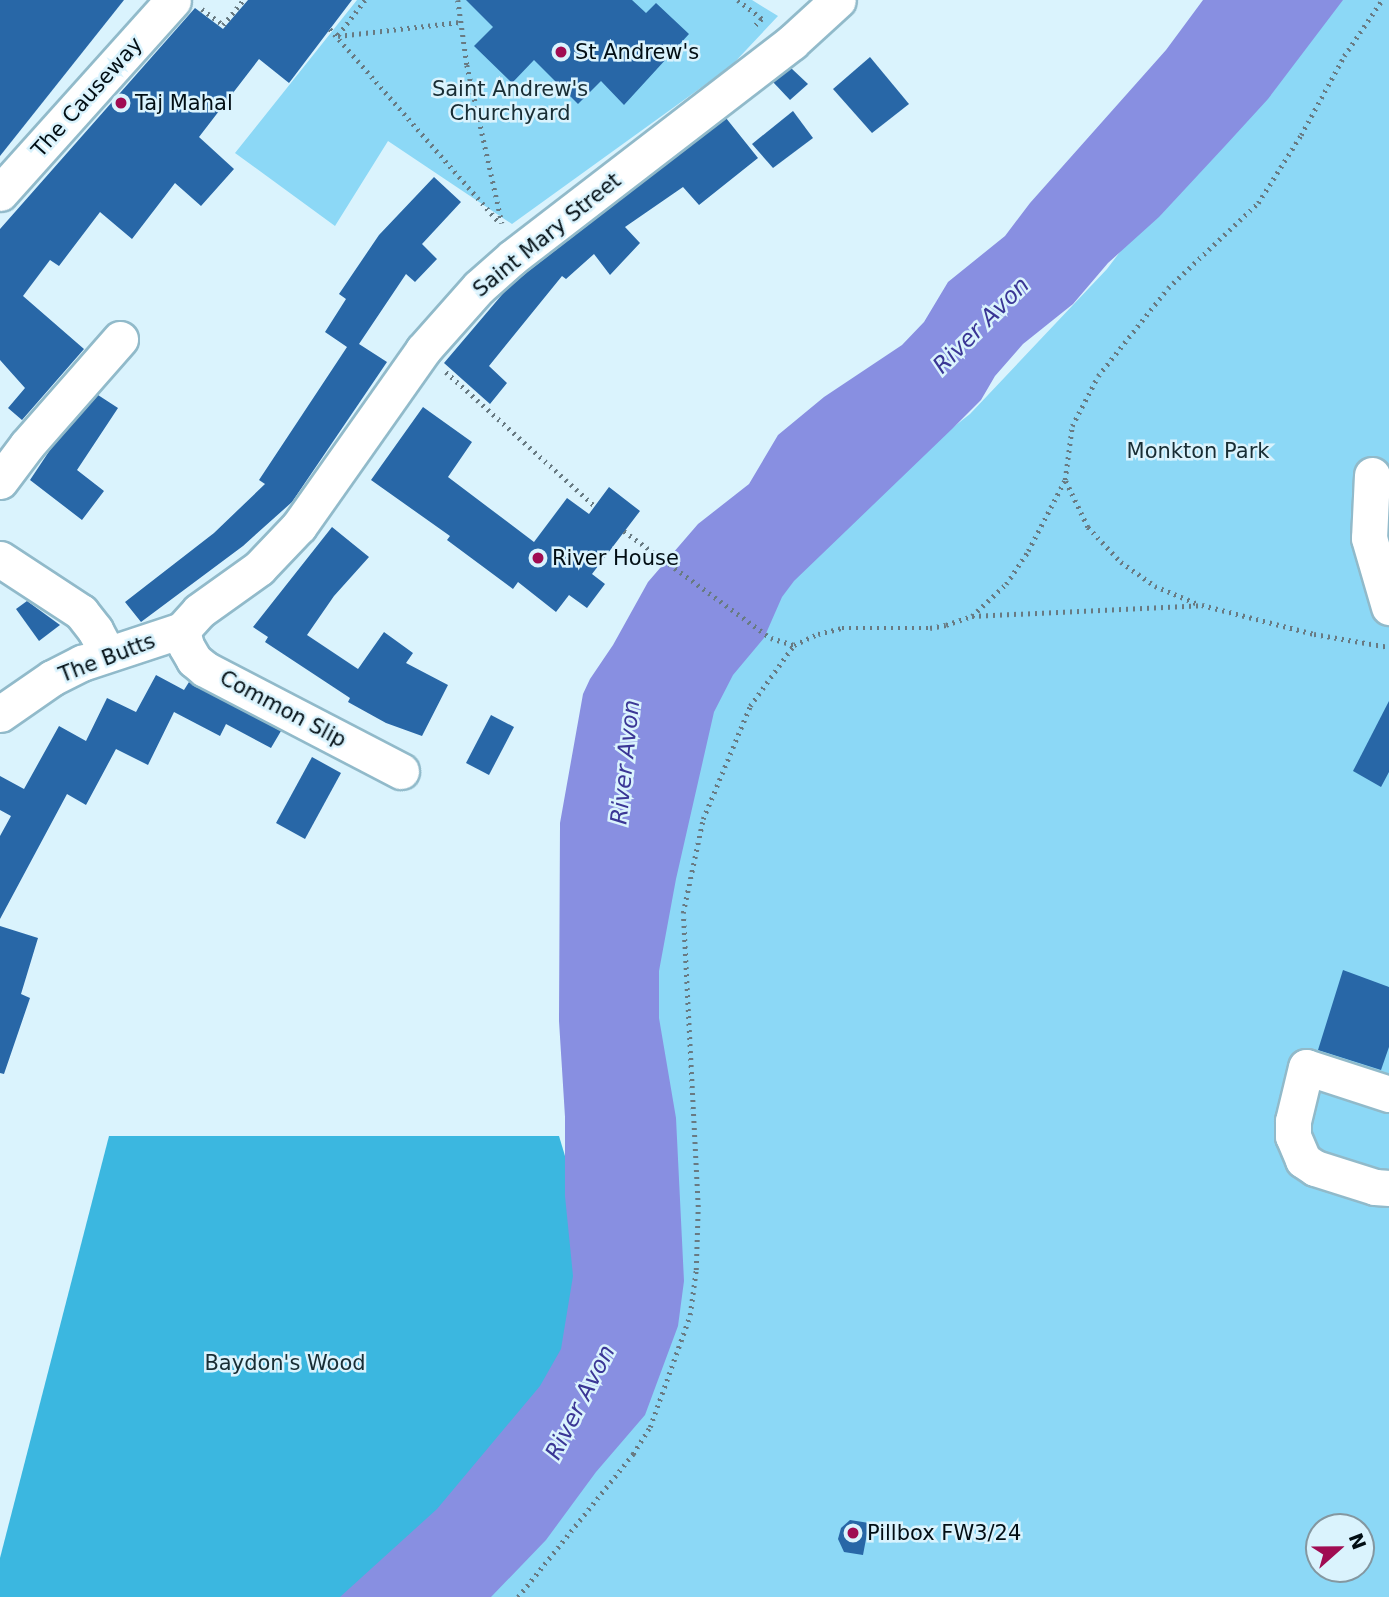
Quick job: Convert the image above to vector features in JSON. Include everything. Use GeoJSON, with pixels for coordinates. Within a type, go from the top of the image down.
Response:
{"type":"FeatureCollection","features":[{"type":"Feature","properties":{"kind":"street","name":"The Causeway"},"geometry":{"type":"LineString","coordinates":[[0,193],[173,0]]}},
{"type":"Feature","properties":{"kind":"street","name":"Saint Mary Street"},"geometry":{"type":"LineString","coordinates":[[182,630],[200,611],[259,568],[299,526],[423,350],[479,287],[513,257],[782,50],[838,0]]}},
{"type":"Feature","properties":{"kind":"street"},"geometry":{"type":"LineString","coordinates":[[0,481],[27,445],[120,339]]}},
{"type":"Feature","properties":{"kind":"street"},"geometry":{"type":"LineString","coordinates":[[1372,475],[1369,538],[1389,607]]}},
{"type":"Feature","properties":{"kind":"street"},"geometry":{"type":"LineString","coordinates":[[0,559],[81,612],[95,630],[107,653]]}},
{"type":"Feature","properties":{"kind":"street","name":"The Butts"},"geometry":{"type":"LineString","coordinates":[[0,714],[52,678],[107,653],[182,630]]}},
{"type":"Feature","properties":{"kind":"street","name":"Common Slip"},"geometry":{"type":"LineString","coordinates":[[182,630],[186,646],[194,660],[205,668],[401,771]]}},
{"type":"Feature","properties":{"kind":"street"},"geometry":{"type":"LineString","coordinates":[[1389,1094],[1306,1067],[1293,1121],[1293,1136],[1303,1160],[1315,1168],[1375,1187],[1389,1188]]}},
{"type":"Feature","properties":{"kind":"path"},"geometry":{"type":"LineString","coordinates":[[337,36],[365,0]]}},
{"type":"Feature","properties":{"kind":"path"},"geometry":{"type":"LineString","coordinates":[[458,0],[500,224]]}},
{"type":"Feature","properties":{"kind":"path"},"geometry":{"type":"LineString","coordinates":[[972,616],[1018,569],[1065,480],[1072,426],[1098,376],[1168,288],[1258,203],[1301,135],[1344,56],[1382,0]]}},
{"type":"Feature","properties":{"kind":"path"},"geometry":{"type":"LineString","coordinates":[[337,36],[460,22]]}},
{"type":"Feature","properties":{"kind":"path"},"geometry":{"type":"LineString","coordinates":[[330,29],[505,230]]}},
{"type":"Feature","properties":{"kind":"path"},"geometry":{"type":"LineString","coordinates":[[423,350],[595,506]]}},
{"type":"Feature","properties":{"kind":"path"},"geometry":{"type":"LineString","coordinates":[[1065,480],[1088,527],[1121,562],[1155,586],[1202,606],[1314,634],[1389,647]]}},
{"type":"Feature","properties":{"kind":"path"},"geometry":{"type":"LineString","coordinates":[[624,531],[771,638],[794,645]]}},
{"type":"Feature","properties":{"kind":"path"},"geometry":{"type":"LineString","coordinates":[[518,1597],[633,1454],[650,1427],[690,1315],[696,1270],[698,1207],[683,913],[703,819],[750,706],[794,645],[818,634],[842,628],[930,628],[972,616],[1202,606]]}},
{"type":"Feature","properties":{"kind":"green space","name":"Saint Andrew's Churchyard"},"geometry":{"type":"Polygon","coordinates":[[[357,0],[752,0],[778,16],[731,66],[512,224],[388,141],[335,226],[235,153],[357,0]]]}},
{"type":"Feature","properties":{"kind":"green space","name":"Monkton Park"},"geometry":{"type":"Polygon","coordinates":[[[1311,0],[1389,0],[1389,1597],[475,1597],[645,962],[689,749],[773,590],[886,480],[970,414],[1107,269],[1311,0]]]}},
{"type":"Feature","properties":{"kind":"green space","name":"Baydon's Wood"},"geometry":{"type":"Polygon","coordinates":[[[109,1136],[559,1136],[574,1186],[576,1334],[503,1475],[366,1597],[0,1597],[0,1558],[109,1136]]]}},
{"type":"Feature","properties":{"kind":"water","name":"River Avon"},"geometry":{"type":"Polygon","coordinates":[[[1203,0],[1343,0],[1268,99],[1159,217],[1108,263],[1073,304],[1023,344],[995,376],[981,400],[794,581],[782,597],[764,638],[733,675],[714,712],[676,879],[659,971],[659,1018],[676,1118],[684,1281],[678,1326],[645,1415],[596,1472],[546,1540],[491,1597],[340,1597],[437,1509],[540,1386],[561,1349],[573,1276],[565,1196],[565,1117],[559,1021],[560,823],[583,694],[590,679],[613,645],[648,582],[698,524],[749,484],[778,435],[824,397],[902,345],[924,322],[948,282],[1005,236],[1030,203],[1166,50],[1203,0]]]}},
{"type":"Feature","properties":{"kind":"building"},"geometry":{"type":"Polygon","coordinates":[[[0,0],[124,0],[0,156],[0,0]]]}},
{"type":"Feature","properties":{"kind":"building"},"geometry":{"type":"Polygon","coordinates":[[[248,0],[352,0],[289,83],[259,59],[199,137],[234,169],[201,206],[175,183],[132,239],[100,212],[59,266],[50,260],[23,296],[84,349],[22,420],[8,408],[25,388],[0,360],[0,229],[195,8],[223,29],[248,0]]]}},
{"type":"Feature","properties":{"kind":"building","name":"St Andrew's"},"geometry":{"type":"Polygon","coordinates":[[[466,0],[632,0],[646,13],[656,3],[689,34],[624,105],[601,81],[578,104],[534,60],[512,83],[474,46],[493,27],[466,0]]]}},
{"type":"Feature","properties":{"kind":"building"},"geometry":{"type":"Polygon","coordinates":[[[870,57],[909,104],[872,133],[833,89],[870,57]]]}},
{"type":"Feature","properties":{"kind":"building"},"geometry":{"type":"Polygon","coordinates":[[[791,68],[808,84],[790,100],[773,82],[791,68]]]}},
{"type":"Feature","properties":{"kind":"building"},"geometry":{"type":"Polygon","coordinates":[[[793,111],[813,138],[773,168],[752,144],[793,111]]]}},
{"type":"Feature","properties":{"kind":"building"},"geometry":{"type":"Polygon","coordinates":[[[726,118],[758,158],[699,205],[683,187],[625,227],[640,243],[610,275],[594,254],[566,279],[562,276],[489,366],[507,383],[490,404],[444,363],[506,290],[726,118]]]}},
{"type":"Feature","properties":{"kind":"building"},"geometry":{"type":"Polygon","coordinates":[[[434,177],[461,202],[422,244],[437,259],[415,282],[406,274],[359,344],[387,362],[292,502],[243,546],[141,622],[125,602],[214,533],[265,484],[259,480],[347,347],[325,332],[346,299],[339,294],[379,235],[434,177]]]}},
{"type":"Feature","properties":{"kind":"building"},"geometry":{"type":"Polygon","coordinates":[[[98,395],[118,408],[77,470],[104,491],[82,520],[30,480],[52,447],[98,395]]]}},
{"type":"Feature","properties":{"kind":"building","name":"River House"},"geometry":{"type":"Polygon","coordinates":[[[423,407],[472,442],[448,477],[534,542],[567,498],[589,514],[609,487],[640,511],[592,574],[605,584],[587,608],[569,595],[556,612],[518,582],[513,589],[447,540],[450,536],[371,480],[423,407]]]}},
{"type":"Feature","properties":{"kind":"building"},"geometry":{"type":"Polygon","coordinates":[[[332,527],[369,557],[334,596],[307,635],[358,669],[384,632],[413,653],[406,663],[448,685],[422,736],[386,723],[348,702],[350,698],[265,642],[268,637],[253,627],[332,527]]]}},
{"type":"Feature","properties":{"kind":"building"},"geometry":{"type":"Polygon","coordinates":[[[27,601],[60,625],[39,641],[16,609],[27,601]]]}},
{"type":"Feature","properties":{"kind":"building"},"geometry":{"type":"Polygon","coordinates":[[[156,675],[184,690],[189,682],[281,731],[271,748],[226,724],[220,736],[174,712],[148,765],[116,749],[86,805],[67,794],[0,919],[0,836],[11,816],[0,810],[0,776],[24,789],[59,726],[86,741],[107,698],[136,712],[156,675]]]}},
{"type":"Feature","properties":{"kind":"building"},"geometry":{"type":"Polygon","coordinates":[[[1389,701],[1389,772],[1381,787],[1353,771],[1389,701]]]}},
{"type":"Feature","properties":{"kind":"building"},"geometry":{"type":"Polygon","coordinates":[[[491,715],[514,727],[489,775],[466,763],[491,715]]]}},
{"type":"Feature","properties":{"kind":"building"},"geometry":{"type":"Polygon","coordinates":[[[312,757],[341,773],[305,839],[276,823],[312,757]]]}},
{"type":"Feature","properties":{"kind":"building"},"geometry":{"type":"Polygon","coordinates":[[[0,926],[38,938],[21,994],[30,998],[4,1074],[0,1073],[0,926]]]}},
{"type":"Feature","properties":{"kind":"building"},"geometry":{"type":"Polygon","coordinates":[[[1343,970],[1389,987],[1389,1047],[1381,1070],[1318,1050],[1343,970]]]}},
{"type":"Feature","properties":{"kind":"building","name":"Pillbox FW3/24"},"geometry":{"type":"Polygon","coordinates":[[[850,1520],[869,1523],[863,1555],[844,1552],[838,1539],[841,1528],[850,1520]]]}},
{"type":"Feature","properties":{"kind":"place","name":"St Andrew's"},"geometry":{"type":"Point","coordinates":[561,52]}},
{"type":"Feature","properties":{"kind":"place","name":"Taj Mahal"},"geometry":{"type":"Point","coordinates":[121,103]}},
{"type":"Feature","properties":{"kind":"place","name":"River House"},"geometry":{"type":"Point","coordinates":[538,558]}},
{"type":"Feature","properties":{"kind":"place","name":"Pillbox FW3/24"},"geometry":{"type":"Point","coordinates":[853,1533]}}]}
